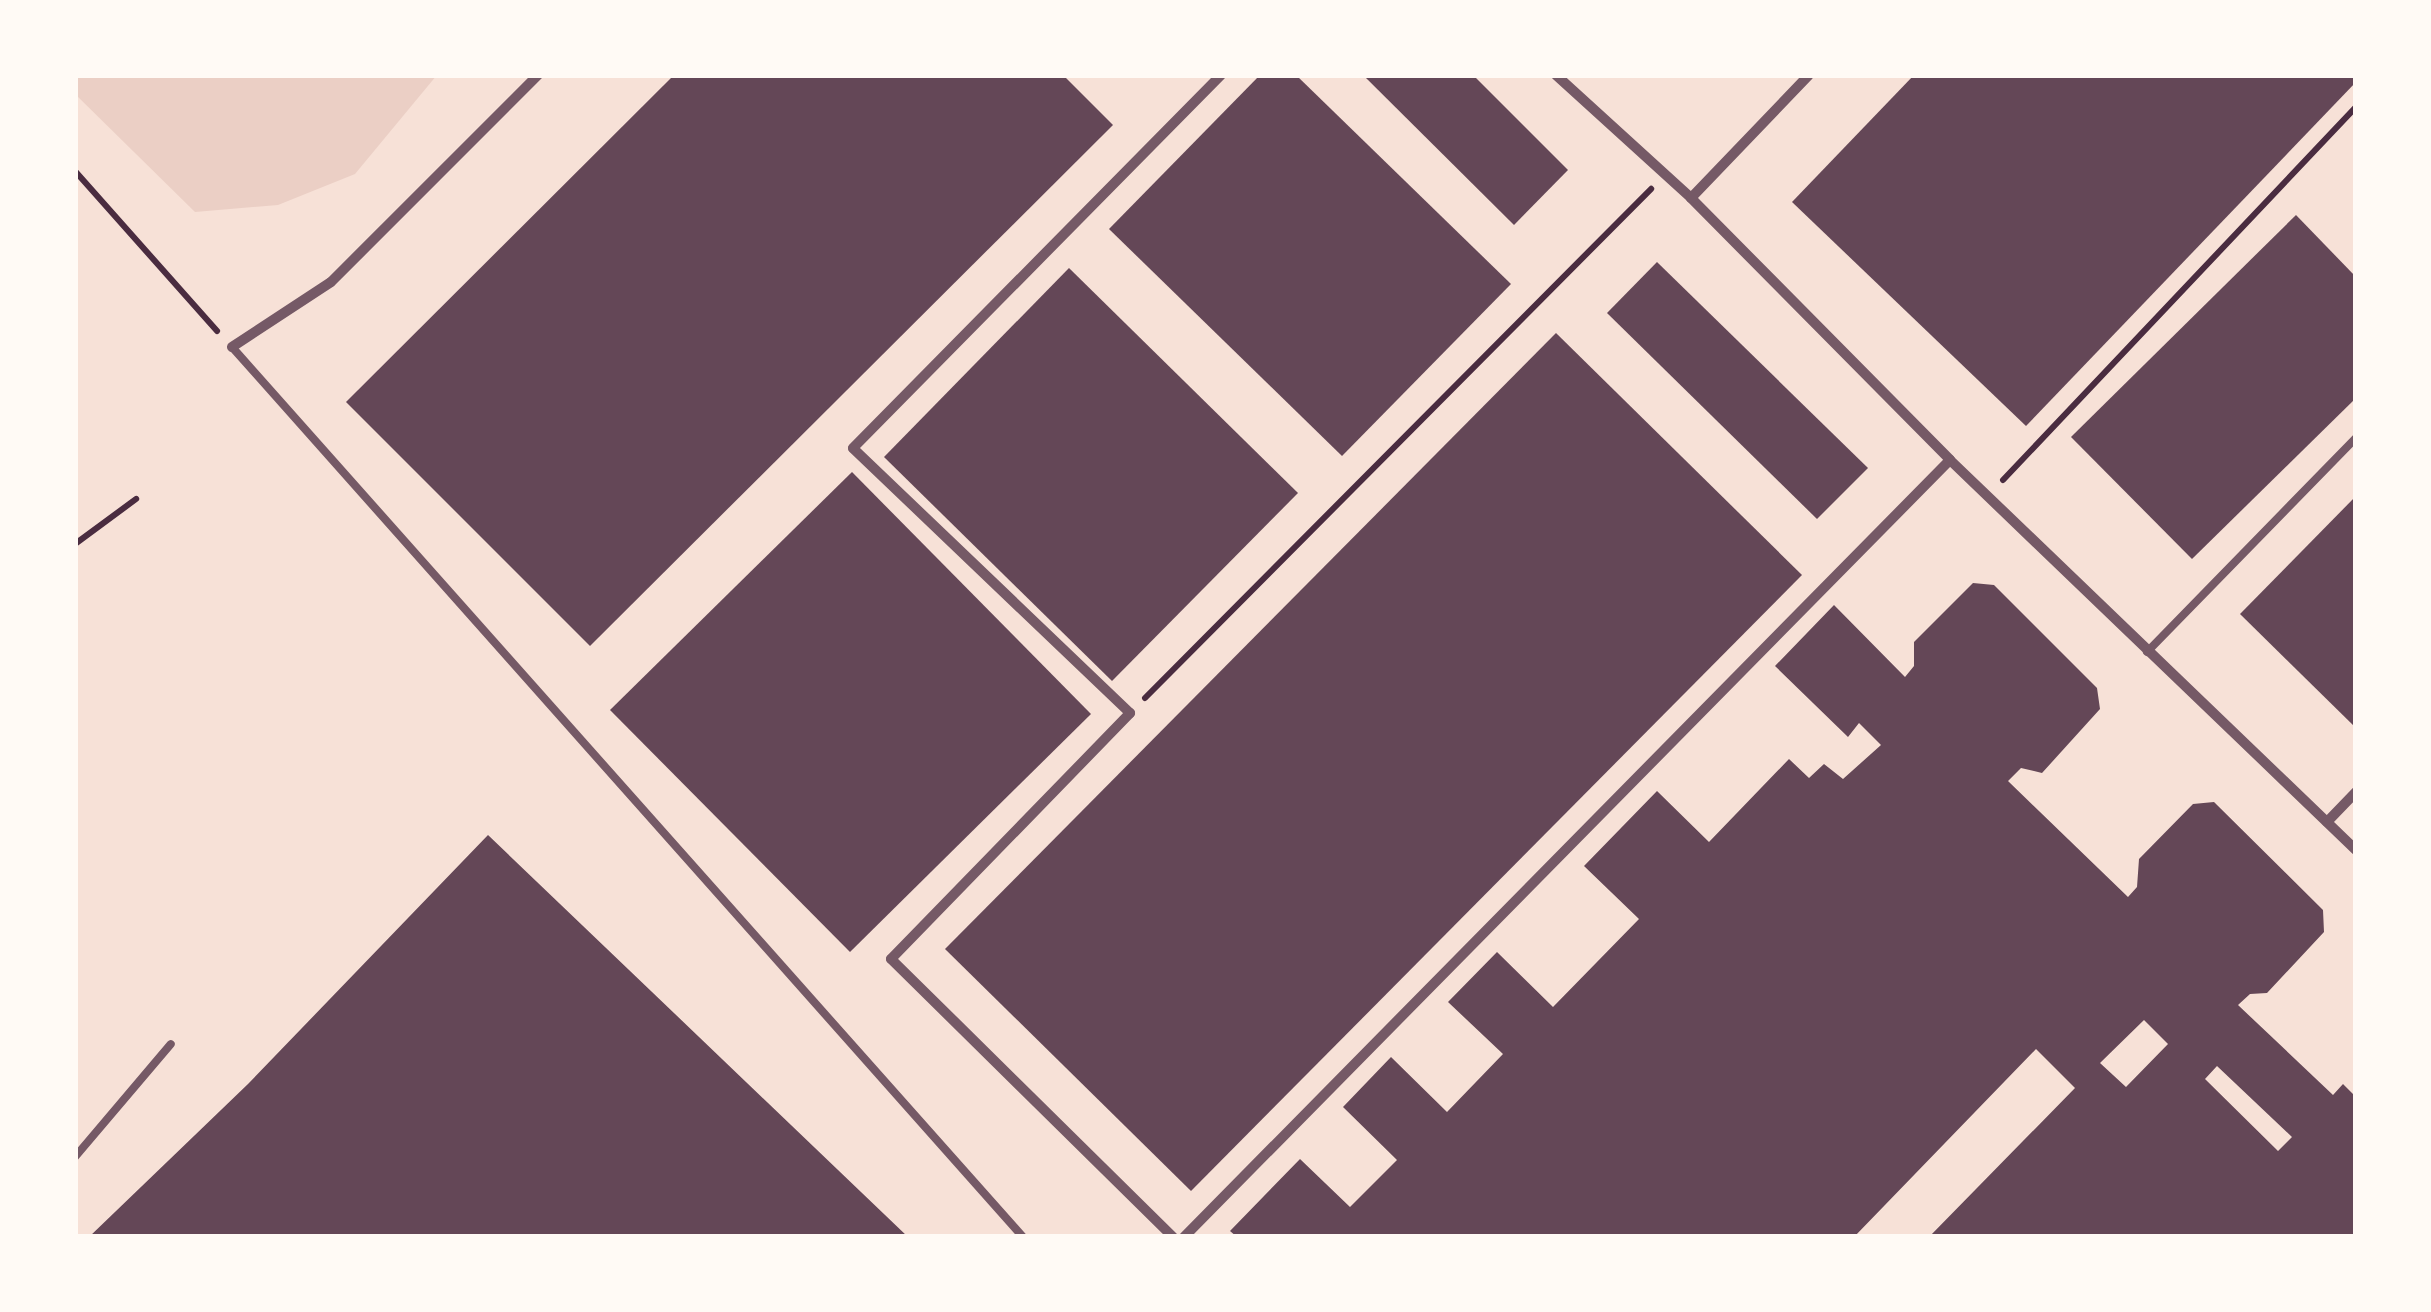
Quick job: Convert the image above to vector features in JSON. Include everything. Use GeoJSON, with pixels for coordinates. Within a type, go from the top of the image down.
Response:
{"type":"FeatureCollection","features":[{"type":"Feature","properties":{"kind":"street"},"geometry":{"type":"LineString","coordinates":[[232,347],[331,282],[538,75]]}},
{"type":"Feature","properties":{"kind":"street"},"geometry":{"type":"LineString","coordinates":[[1173,1237],[891,958],[1130,713],[854,448],[1221,75]]}},
{"type":"Feature","properties":{"kind":"street"},"geometry":{"type":"LineString","coordinates":[[1556,75],[1662,178],[1691,198],[1950,460],[2356,850]]}},
{"type":"Feature","properties":{"kind":"street"},"geometry":{"type":"LineString","coordinates":[[1691,198],[1809,75]]}},
{"type":"Feature","properties":{"kind":"street"},"geometry":{"type":"LineString","coordinates":[[1184,1237],[1950,460]]}},
{"type":"Feature","properties":{"kind":"street"},"geometry":{"type":"LineString","coordinates":[[2326,822],[2356,792]]}},
{"type":"Feature","properties":{"kind":"lane"},"geometry":{"type":"LineString","coordinates":[[232,347],[1023,1237]]}},
{"type":"Feature","properties":{"kind":"lane"},"geometry":{"type":"LineString","coordinates":[[2146,652],[2356,438]]}},
{"type":"Feature","properties":{"kind":"lane"},"geometry":{"type":"LineString","coordinates":[[75,1157],[171,1044]]}},
{"type":"Feature","properties":{"kind":"path"},"geometry":{"type":"LineString","coordinates":[[1988,496],[2356,107]]}},
{"type":"Feature","properties":{"kind":"path"},"geometry":{"type":"LineString","coordinates":[[75,172],[232,347]]}},
{"type":"Feature","properties":{"kind":"path"},"geometry":{"type":"LineString","coordinates":[[1130,713],[1662,178]]}},
{"type":"Feature","properties":{"kind":"path"},"geometry":{"type":"LineString","coordinates":[[75,544],[136,499]]}},
{"type":"Feature","properties":{"kind":"shaded area"},"geometry":{"type":"Polygon","coordinates":[[[75,75],[437,75],[355,174],[278,205],[195,212],[75,94],[75,75]]]}},
{"type":"Feature","properties":{"kind":"building"},"geometry":{"type":"Polygon","coordinates":[[[674,75],[1063,75],[1113,125],[590,646],[346,402],[674,75]]]}},
{"type":"Feature","properties":{"kind":"building"},"geometry":{"type":"Polygon","coordinates":[[[1260,75],[1296,75],[1511,284],[1342,456],[1109,229],[1260,75]]]}},
{"type":"Feature","properties":{"kind":"building"},"geometry":{"type":"Polygon","coordinates":[[[1363,75],[1473,75],[1568,170],[1514,225],[1363,75]]]}},
{"type":"Feature","properties":{"kind":"building"},"geometry":{"type":"Polygon","coordinates":[[[1914,75],[2356,75],[2356,82],[2026,426],[1792,202],[1914,75]]]}},
{"type":"Feature","properties":{"kind":"building"},"geometry":{"type":"Polygon","coordinates":[[[2296,215],[2356,277],[2356,398],[2192,559],[2071,437],[2296,215]]]}},
{"type":"Feature","properties":{"kind":"building"},"geometry":{"type":"Polygon","coordinates":[[[1657,262],[1868,468],[1817,519],[1607,313],[1657,262]]]}},
{"type":"Feature","properties":{"kind":"building"},"geometry":{"type":"Polygon","coordinates":[[[1069,268],[1298,493],[1112,681],[884,457],[1069,268]]]}},
{"type":"Feature","properties":{"kind":"building"},"geometry":{"type":"Polygon","coordinates":[[[1556,333],[1802,575],[1191,1191],[945,949],[1556,333]]]}},
{"type":"Feature","properties":{"kind":"building"},"geometry":{"type":"Polygon","coordinates":[[[852,472],[1091,714],[850,952],[610,710],[852,472]]]}},
{"type":"Feature","properties":{"kind":"building"},"geometry":{"type":"Polygon","coordinates":[[[2356,496],[2356,728],[2240,614],[2356,496]]]}},
{"type":"Feature","properties":{"kind":"building"},"geometry":{"type":"Polygon","coordinates":[[[1973,583],[1994,585],[2097,688],[2100,709],[2042,773],[2021,768],[2008,781],[2128,897],[2137,887],[2139,859],[2193,804],[2214,802],[2323,910],[2324,932],[2267,993],[2250,994],[2238,1005],[2333,1095],[2343,1084],[2356,1097],[2356,1237],[1929,1237],[2075,1088],[2036,1049],[1854,1237],[1237,1237],[1230,1231],[1300,1159],[1350,1207],[1397,1160],[1343,1107],[1391,1057],[1447,1112],[1503,1054],[1448,1002],[1497,952],[1553,1007],[1639,919],[1584,866],[1657,791],[1709,842],[1789,759],[1809,778],[1824,764],[1843,779],[1881,745],[1859,723],[1848,737],[1775,666],[1834,605],[1905,677],[1914,666],[1914,642],[1973,583]],[[2144,1020],[2100,1063],[2126,1087],[2168,1044],[2144,1020]],[[2217,1066],[2205,1079],[2278,1151],[2292,1137],[2217,1066]]]}},
{"type":"Feature","properties":{"kind":"building"},"geometry":{"type":"Polygon","coordinates":[[[488,835],[908,1237],[89,1237],[248,1084],[488,835]]]}}]}
